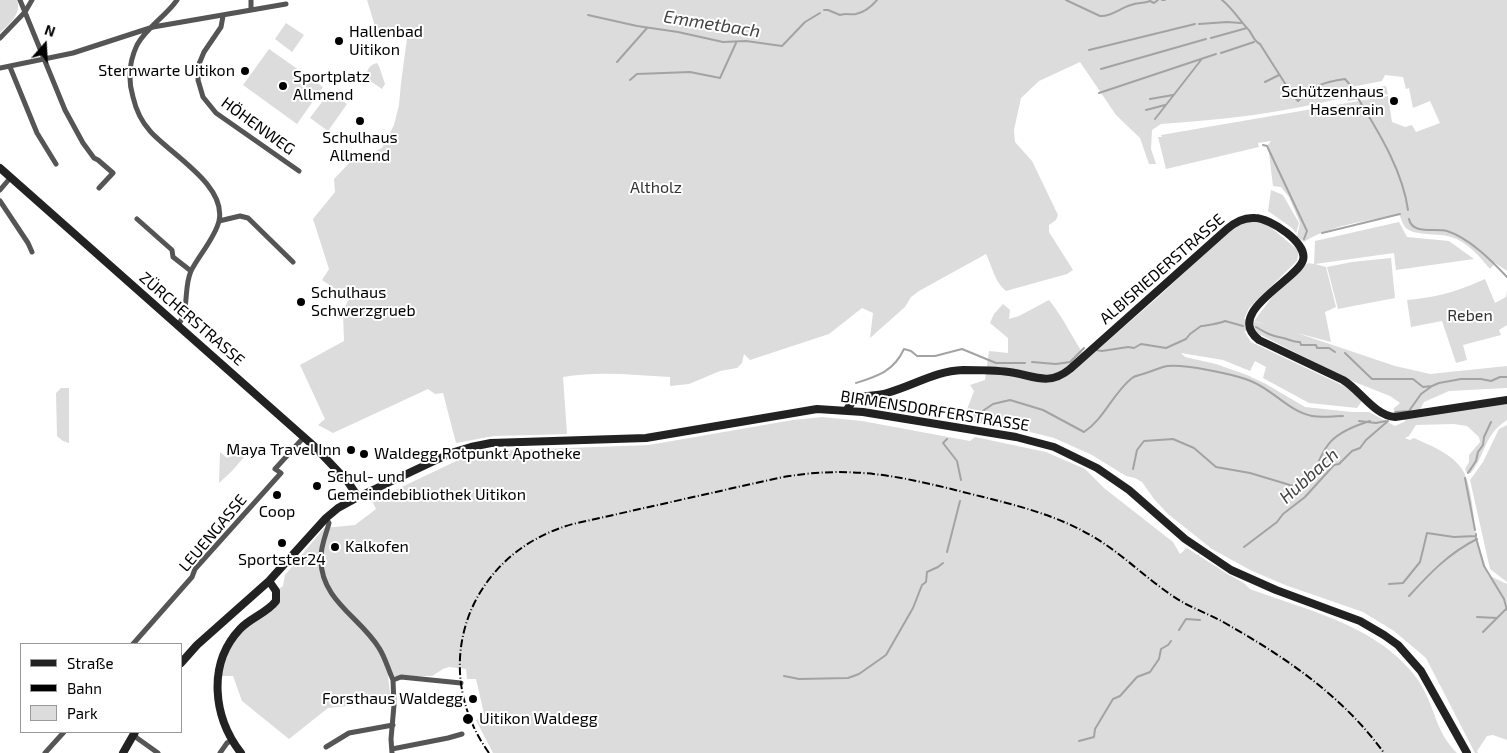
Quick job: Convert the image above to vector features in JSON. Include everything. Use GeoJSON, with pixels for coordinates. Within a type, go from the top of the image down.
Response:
{"type":"FeatureCollection","features":[{"type":"Feature","properties":{"kind":"main road","name":"ZÜRCHERSTRASSE"},"geometry":{"type":"LineString","coordinates":[[0,168],[327,458],[358,497]]}},
{"type":"Feature","properties":{"kind":"main road","name":"ALBISRIEDERSTRASSE"},"geometry":{"type":"LineString","coordinates":[[847,410],[851,402],[856,398],[890,392],[945,372],[962,370],[1001,371],[1044,379],[1058,376],[1070,369],[1227,228],[1241,220],[1253,218],[1264,219],[1278,226],[1297,243],[1304,254],[1300,266],[1271,292],[1254,312],[1250,325],[1252,333],[1257,338],[1343,380],[1353,386],[1381,413],[1387,416],[1394,417],[1507,400]]}},
{"type":"Feature","properties":{"kind":"main road","name":"BIRMENSDORFERSTRASSE"},"geometry":{"type":"LineString","coordinates":[[182,661],[197,645],[269,581],[326,518],[338,508],[462,449],[480,445],[646,438],[804,410],[847,410],[1016,437],[1054,447],[1097,468],[1129,490],[1185,539],[1231,570],[1276,590],[1360,621],[1392,641],[1415,663],[1429,682],[1449,723],[1467,753]]}},
{"type":"Feature","properties":{"kind":"main road"},"geometry":{"type":"LineString","coordinates":[[241,753],[224,723],[218,701],[217,683],[219,669],[228,646],[239,630],[276,601],[276,591],[269,581]]}},
{"type":"Feature","properties":{"kind":"main road"},"geometry":{"type":"LineString","coordinates":[[123,753],[134,733]]}},
{"type":"Feature","properties":{"kind":"street"},"geometry":{"type":"LineString","coordinates":[[20,0],[65,110],[82,143],[94,158],[113,173],[99,188]]}},
{"type":"Feature","properties":{"kind":"street"},"geometry":{"type":"LineString","coordinates":[[0,38],[25,12],[32,0]]}},
{"type":"Feature","properties":{"kind":"street"},"geometry":{"type":"LineString","coordinates":[[177,0],[138,44],[131,62],[129,85],[136,109],[150,132],[208,185],[217,199],[219,221],[191,271],[186,285],[185,315],[178,325]]}},
{"type":"Feature","properties":{"kind":"street"},"geometry":{"type":"LineString","coordinates":[[251,0],[251,10]]}},
{"type":"Feature","properties":{"kind":"street"},"geometry":{"type":"LineString","coordinates":[[0,68],[72,53],[153,27],[286,4]]}},
{"type":"Feature","properties":{"kind":"street","name":"HÖHENWEG"},"geometry":{"type":"LineString","coordinates":[[223,16],[221,27],[204,52],[199,64],[198,80],[203,97],[216,113],[299,171]]}},
{"type":"Feature","properties":{"kind":"street"},"geometry":{"type":"LineString","coordinates":[[10,67],[38,133],[56,164]]}},
{"type":"Feature","properties":{"kind":"street"},"geometry":{"type":"LineString","coordinates":[[0,190],[11,178]]}},
{"type":"Feature","properties":{"kind":"street"},"geometry":{"type":"LineString","coordinates":[[0,200],[32,252]]}},
{"type":"Feature","properties":{"kind":"street"},"geometry":{"type":"LineString","coordinates":[[219,221],[240,216],[248,218],[293,262]]}},
{"type":"Feature","properties":{"kind":"street"},"geometry":{"type":"LineString","coordinates":[[137,219],[172,250],[173,257],[191,271]]}},
{"type":"Feature","properties":{"kind":"street","name":"LEUENGASSE"},"geometry":{"type":"LineString","coordinates":[[135,643],[192,578],[195,568],[281,473],[276,469],[304,437]]}},
{"type":"Feature","properties":{"kind":"street"},"geometry":{"type":"LineString","coordinates":[[326,518],[329,523],[320,560],[326,584],[344,610],[369,634],[380,649],[393,680],[392,751],[462,734]]}},
{"type":"Feature","properties":{"kind":"street"},"geometry":{"type":"LineString","coordinates":[[393,680],[396,678],[426,679],[461,683]]}},
{"type":"Feature","properties":{"kind":"street"},"geometry":{"type":"LineString","coordinates":[[326,747],[349,733],[392,725]]}},
{"type":"Feature","properties":{"kind":"street"},"geometry":{"type":"LineString","coordinates":[[45,753],[63,733]]}},
{"type":"Feature","properties":{"kind":"street"},"geometry":{"type":"LineString","coordinates":[[134,733],[137,738],[158,753]]}},
{"type":"Feature","properties":{"kind":"street"},"geometry":{"type":"LineString","coordinates":[[220,753],[227,743],[232,740]]}},
{"type":"Feature","properties":{"kind":"green space"},"geometry":{"type":"Polygon","coordinates":[[[0,0],[17,0],[18,10],[14,18],[0,33],[0,0]]]}},
{"type":"Feature","properties":{"kind":"green space","name":"Altholz"},"geometry":{"type":"Polygon","coordinates":[[[367,0],[1507,0],[1507,271],[1495,263],[1490,269],[1473,250],[1457,239],[1410,231],[1405,227],[1399,214],[1325,231],[1304,242],[1297,237],[1300,223],[1289,197],[1281,187],[1273,186],[1268,145],[1271,141],[1258,143],[1259,147],[1166,169],[1158,137],[1162,137],[1161,135],[1388,96],[1392,122],[1405,127],[1412,125],[1416,132],[1440,123],[1430,101],[1413,108],[1409,88],[1406,89],[1403,77],[1385,75],[1382,81],[1341,89],[1342,98],[1297,108],[1229,118],[1161,124],[1152,130],[1151,149],[1156,164],[1149,164],[1140,138],[1116,115],[1080,62],[1039,81],[1021,98],[1014,130],[1015,142],[1032,161],[1058,215],[1056,220],[1049,225],[1049,232],[1073,270],[1067,274],[1006,291],[996,279],[986,254],[919,291],[911,297],[905,307],[870,338],[873,313],[862,308],[829,334],[750,360],[744,354],[742,363],[737,368],[720,371],[689,384],[670,386],[670,377],[590,374],[563,377],[567,434],[494,436],[456,443],[443,393],[435,394],[428,389],[333,433],[318,425],[325,419],[300,365],[344,341],[343,312],[349,298],[322,280],[329,269],[313,219],[335,192],[334,179],[353,159],[359,160],[382,148],[394,125],[399,105],[408,31],[379,39],[367,0]]]}},
{"type":"Feature","properties":{"kind":"green space"},"geometry":{"type":"Polygon","coordinates":[[[286,23],[304,35],[292,52],[275,39],[286,23]]]}},
{"type":"Feature","properties":{"kind":"green space","name":"Sportplatz Allmend"},"geometry":{"type":"Polygon","coordinates":[[[269,49],[323,87],[297,124],[243,85],[269,49]]]}},
{"type":"Feature","properties":{"kind":"green space"},"geometry":{"type":"Polygon","coordinates":[[[377,63],[385,84],[382,89],[366,78],[369,68],[377,63]]]}},
{"type":"Feature","properties":{"kind":"green space"},"geometry":{"type":"Polygon","coordinates":[[[1386,86],[1388,94],[1348,101],[1347,92],[1386,86]]]}},
{"type":"Feature","properties":{"kind":"green space"},"geometry":{"type":"Polygon","coordinates":[[[330,91],[347,104],[328,131],[310,118],[330,91]]]}},
{"type":"Feature","properties":{"kind":"green space"},"geometry":{"type":"Polygon","coordinates":[[[1271,190],[1283,195],[1299,223],[1296,233],[1268,211],[1271,190]]]}},
{"type":"Feature","properties":{"kind":"green space"},"geometry":{"type":"Polygon","coordinates":[[[1250,221],[1268,225],[1299,251],[1297,261],[1249,308],[1244,319],[1267,325],[1254,321],[1276,292],[1308,263],[1314,264],[1315,241],[1399,222],[1407,237],[1449,241],[1474,259],[1396,270],[1394,253],[1315,264],[1326,267],[1336,307],[1325,312],[1331,342],[1297,333],[1395,366],[1430,374],[1507,366],[1507,388],[1449,391],[1424,402],[1416,418],[1507,402],[1507,420],[1489,438],[1471,473],[1467,473],[1465,469],[1469,462],[1469,455],[1480,442],[1479,437],[1467,426],[1454,424],[1416,425],[1409,436],[1405,438],[1410,440],[1414,438],[1440,450],[1462,469],[1468,483],[1476,534],[1488,575],[1507,584],[1507,740],[1493,735],[1487,736],[1477,751],[1478,753],[1475,753],[1426,658],[1394,631],[1363,612],[1285,585],[1250,570],[1212,549],[1168,514],[1142,482],[1126,476],[1092,455],[1054,438],[963,420],[974,391],[970,385],[985,380],[989,351],[1008,353],[1008,338],[990,323],[994,314],[1003,304],[1010,310],[1009,319],[1019,316],[1049,300],[1087,359],[1156,299],[1232,228],[1250,221]],[[1244,331],[1251,342],[1344,386],[1354,392],[1362,401],[1357,408],[1309,403],[1263,378],[1266,367],[1255,361],[1250,371],[1223,360],[1181,353],[1185,357],[1216,364],[1247,375],[1305,407],[1369,412],[1395,426],[1406,421],[1393,409],[1400,403],[1390,396],[1352,381],[1261,335],[1244,331]]]}},
{"type":"Feature","properties":{"kind":"green space"},"geometry":{"type":"Polygon","coordinates":[[[1391,258],[1395,298],[1338,309],[1327,267],[1391,258]]]}},
{"type":"Feature","properties":{"kind":"green space","name":"Reben"},"geometry":{"type":"Polygon","coordinates":[[[1485,279],[1495,303],[1506,297],[1507,291],[1507,325],[1499,330],[1501,335],[1463,345],[1467,360],[1456,363],[1442,321],[1411,327],[1407,300],[1447,293],[1485,279]]]}},
{"type":"Feature","properties":{"kind":"green space"},"geometry":{"type":"Polygon","coordinates":[[[61,388],[69,388],[69,443],[57,436],[56,393],[61,388]]]}},
{"type":"Feature","properties":{"kind":"green space"},"geometry":{"type":"Polygon","coordinates":[[[822,417],[862,421],[970,441],[975,437],[1046,452],[1085,469],[1104,488],[1173,542],[1180,554],[1187,548],[1244,583],[1250,589],[1342,622],[1384,646],[1402,661],[1418,680],[1424,689],[1439,727],[1457,753],[493,753],[476,720],[485,718],[476,679],[467,679],[466,669],[449,667],[432,676],[388,676],[391,701],[328,708],[289,739],[242,701],[233,676],[218,676],[234,637],[272,605],[276,591],[283,586],[285,575],[324,528],[355,525],[376,509],[372,501],[469,455],[488,451],[649,445],[793,420],[822,417]]]}},
{"type":"Feature","properties":{"kind":"green space"},"geometry":{"type":"Polygon","coordinates":[[[1507,425],[1507,582],[1490,569],[1470,480],[1483,462],[1499,429],[1507,425]]]}},
{"type":"Feature","properties":{"kind":"green space"},"geometry":{"type":"Polygon","coordinates":[[[251,449],[219,483],[220,452],[227,458],[251,449]]]}},
{"type":"Feature","properties":{"kind":"waterway","name":"Emmetbach"},"geometry":{"type":"LineString","coordinates":[[824,10],[840,15],[856,14],[868,9],[877,0]]}},
{"type":"Feature","properties":{"kind":"waterway","name":"Emmetbach"},"geometry":{"type":"LineString","coordinates":[[1066,0],[1100,16],[1108,15],[1134,4],[1150,1],[1154,3],[1158,0]]}},
{"type":"Feature","properties":{"kind":"waterway","name":"Emmetbach"},"geometry":{"type":"LineString","coordinates":[[1222,0],[1249,30],[1255,41],[1260,44],[1286,85]]}},
{"type":"Feature","properties":{"kind":"waterway","name":"Emmetbach"},"geometry":{"type":"LineString","coordinates":[[588,15],[723,42],[746,41],[782,46],[805,22],[820,13]]}},
{"type":"Feature","properties":{"kind":"waterway"},"geometry":{"type":"LineString","coordinates":[[1199,24],[1241,23]]}},
{"type":"Feature","properties":{"kind":"waterway"},"geometry":{"type":"LineString","coordinates":[[1089,50],[1195,24]]}},
{"type":"Feature","properties":{"kind":"waterway"},"geometry":{"type":"LineString","coordinates":[[617,62],[647,28]]}},
{"type":"Feature","properties":{"kind":"waterway"},"geometry":{"type":"LineString","coordinates":[[1211,38],[1247,28]]}},
{"type":"Feature","properties":{"kind":"waterway"},"geometry":{"type":"LineString","coordinates":[[1101,69],[1206,39]]}},
{"type":"Feature","properties":{"kind":"waterway"},"geometry":{"type":"LineString","coordinates":[[1221,53],[1254,42]]}},
{"type":"Feature","properties":{"kind":"waterway"},"geometry":{"type":"LineString","coordinates":[[630,80],[637,74],[690,72],[720,78],[736,43]]}},
{"type":"Feature","properties":{"kind":"waterway"},"geometry":{"type":"LineString","coordinates":[[1099,93],[1216,54]]}},
{"type":"Feature","properties":{"kind":"waterway"},"geometry":{"type":"LineString","coordinates":[[1155,119],[1201,60]]}},
{"type":"Feature","properties":{"kind":"waterway"},"geometry":{"type":"LineString","coordinates":[[1265,82],[1279,75]]}},
{"type":"Feature","properties":{"kind":"waterway","name":"Emmetbach"},"geometry":{"type":"LineString","coordinates":[[1289,90],[1298,101],[1309,91],[1320,85],[1345,79],[1354,91],[1390,155],[1401,182],[1408,210]]}},
{"type":"Feature","properties":{"kind":"waterway"},"geometry":{"type":"LineString","coordinates":[[1150,99],[1173,95]]}},
{"type":"Feature","properties":{"kind":"waterway"},"geometry":{"type":"LineString","coordinates":[[1146,110],[1165,105]]}},
{"type":"Feature","properties":{"kind":"waterway"},"geometry":{"type":"LineString","coordinates":[[1263,145],[1267,146],[1307,231],[1304,239]]}},
{"type":"Feature","properties":{"kind":"waterway"},"geometry":{"type":"LineString","coordinates":[[1322,233],[1400,214]]}},
{"type":"Feature","properties":{"kind":"waterway","name":"Emmetbach"},"geometry":{"type":"LineString","coordinates":[[1409,219],[1411,224],[1419,229],[1442,230],[1455,234],[1487,257],[1507,277]]}},
{"type":"Feature","properties":{"kind":"waterway"},"geometry":{"type":"LineString","coordinates":[[1096,350],[1134,348],[1141,344],[1166,348],[1186,339],[1201,326],[1225,321],[1243,326]]}},
{"type":"Feature","properties":{"kind":"waterway"},"geometry":{"type":"LineString","coordinates":[[1256,327],[1266,333],[1300,342],[1301,345],[1316,345],[1317,348],[1329,348],[1335,352]]}},
{"type":"Feature","properties":{"kind":"waterway"},"geometry":{"type":"LineString","coordinates":[[1032,362],[1056,364],[1070,362],[1084,348]]}},
{"type":"Feature","properties":{"kind":"waterway"},"geometry":{"type":"LineString","coordinates":[[856,383],[878,375],[890,368],[904,349],[911,351],[917,356],[935,356],[962,349],[996,363],[1025,363]]}},
{"type":"Feature","properties":{"kind":"waterway"},"geometry":{"type":"LineString","coordinates":[[1345,353],[1372,379],[1413,379],[1423,387],[1461,379],[1491,381],[1500,377],[1507,377]]}},
{"type":"Feature","properties":{"kind":"waterway"},"geometry":{"type":"LineString","coordinates":[[977,415],[993,404],[1010,400],[1043,410],[1084,432],[1091,427],[1119,391],[1132,378],[1163,367],[1181,366],[1222,373],[1253,382],[1304,414],[1320,417],[1343,416]]}},
{"type":"Feature","properties":{"kind":"waterway","name":"Hubbach"},"geometry":{"type":"LineString","coordinates":[[1395,412],[1409,411],[1421,394],[1432,386]]}},
{"type":"Feature","properties":{"kind":"waterway"},"geometry":{"type":"LineString","coordinates":[[1359,421],[1376,423],[1386,421]]}},
{"type":"Feature","properties":{"kind":"waterway"},"geometry":{"type":"LineString","coordinates":[[1133,469],[1137,450],[1144,441],[1173,439],[1194,448],[1216,467],[1250,473],[1290,485],[1306,487],[1310,483],[1320,459],[1330,443],[1345,431],[1370,421]]}},
{"type":"Feature","properties":{"kind":"waterway","name":"Hubbach"},"geometry":{"type":"LineString","coordinates":[[1244,547],[1277,522],[1283,514],[1305,497],[1334,465],[1339,464],[1352,451],[1360,448],[1366,440],[1388,421]]}},
{"type":"Feature","properties":{"kind":"waterway"},"geometry":{"type":"LineString","coordinates":[[1468,473],[1476,461],[1491,422]]}},
{"type":"Feature","properties":{"kind":"waterway"},"geometry":{"type":"LineString","coordinates":[[947,439],[943,443],[957,461],[961,480]]}},
{"type":"Feature","properties":{"kind":"waterway"},"geometry":{"type":"LineString","coordinates":[[1465,478],[1475,530]]}},
{"type":"Feature","properties":{"kind":"waterway"},"geometry":{"type":"LineString","coordinates":[[947,552],[960,501]]}},
{"type":"Feature","properties":{"kind":"waterway"},"geometry":{"type":"LineString","coordinates":[[1389,584],[1403,583],[1420,562],[1427,533],[1454,537],[1476,536],[1476,534]]}},
{"type":"Feature","properties":{"kind":"waterway"},"geometry":{"type":"LineString","coordinates":[[1476,538],[1484,566],[1504,599],[1507,610]]}},
{"type":"Feature","properties":{"kind":"waterway"},"geometry":{"type":"LineString","coordinates":[[1409,596],[1449,557],[1477,539]]}},
{"type":"Feature","properties":{"kind":"waterway"},"geometry":{"type":"LineString","coordinates":[[784,676],[799,679],[848,678],[859,674],[886,655],[913,608],[922,585],[926,582],[927,572],[943,563]]}},
{"type":"Feature","properties":{"kind":"waterway"},"geometry":{"type":"LineString","coordinates":[[1483,632],[1506,609]]}},
{"type":"Feature","properties":{"kind":"waterway"},"geometry":{"type":"LineString","coordinates":[[1477,617],[1497,618]]}},
{"type":"Feature","properties":{"kind":"waterway","name":"Hubbach"},"geometry":{"type":"LineString","coordinates":[[1179,630],[1186,619],[1200,620]]}},
{"type":"Feature","properties":{"kind":"waterway","name":"Hubbach"},"geometry":{"type":"LineString","coordinates":[[1079,741],[1094,737],[1095,729],[1113,699],[1120,696],[1137,677],[1150,672],[1159,659],[1161,649],[1171,641]]}},
{"type":"Feature","properties":{"kind":"railway"},"geometry":{"type":"LineString","coordinates":[[489,753],[470,719],[461,684],[461,649],[469,616],[485,586],[508,559],[537,538],[573,524],[778,478],[830,472],[878,474],[925,483],[1050,516],[1092,536],[1184,603],[1225,623],[1312,679],[1350,713],[1384,753]]}},
{"type":"Feature","properties":{"kind":"place","name":"Hallenbad Uitikon"},"geometry":{"type":"Point","coordinates":[339,41]}},
{"type":"Feature","properties":{"kind":"place","name":"Sternwarte Uitikon"},"geometry":{"type":"Point","coordinates":[245,71]}},
{"type":"Feature","properties":{"kind":"place","name":"Sportplatz Allmend"},"geometry":{"type":"Point","coordinates":[283,86]}},
{"type":"Feature","properties":{"kind":"place","name":"Schützenhaus Hasenrain"},"geometry":{"type":"Point","coordinates":[1394,101]}},
{"type":"Feature","properties":{"kind":"place","name":"Schulhaus Allmend"},"geometry":{"type":"Point","coordinates":[360,121]}},
{"type":"Feature","properties":{"kind":"place","name":"Schulhaus Schwerzgrueb"},"geometry":{"type":"Point","coordinates":[301,302]}},
{"type":"Feature","properties":{"kind":"place","name":"Maya Travel Inn"},"geometry":{"type":"Point","coordinates":[351,450]}},
{"type":"Feature","properties":{"kind":"place","name":"Waldegg Rotpunkt Apotheke"},"geometry":{"type":"Point","coordinates":[364,454]}},
{"type":"Feature","properties":{"kind":"place","name":"Schul- und Gemeindebibliothek Uitikon"},"geometry":{"type":"Point","coordinates":[317,486]}},
{"type":"Feature","properties":{"kind":"place","name":"Coop"},"geometry":{"type":"Point","coordinates":[277,495]}},
{"type":"Feature","properties":{"kind":"place","name":"Sportster24"},"geometry":{"type":"Point","coordinates":[282,543]}},
{"type":"Feature","properties":{"kind":"place","name":"Kalkofen"},"geometry":{"type":"Point","coordinates":[335,547]}},
{"type":"Feature","properties":{"kind":"place","name":"Forsthaus Waldegg"},"geometry":{"type":"Point","coordinates":[473,699]}},
{"type":"Feature","properties":{"kind":"place","name":"Uitikon Waldegg"},"geometry":{"type":"Point","coordinates":[468,719]}}]}
